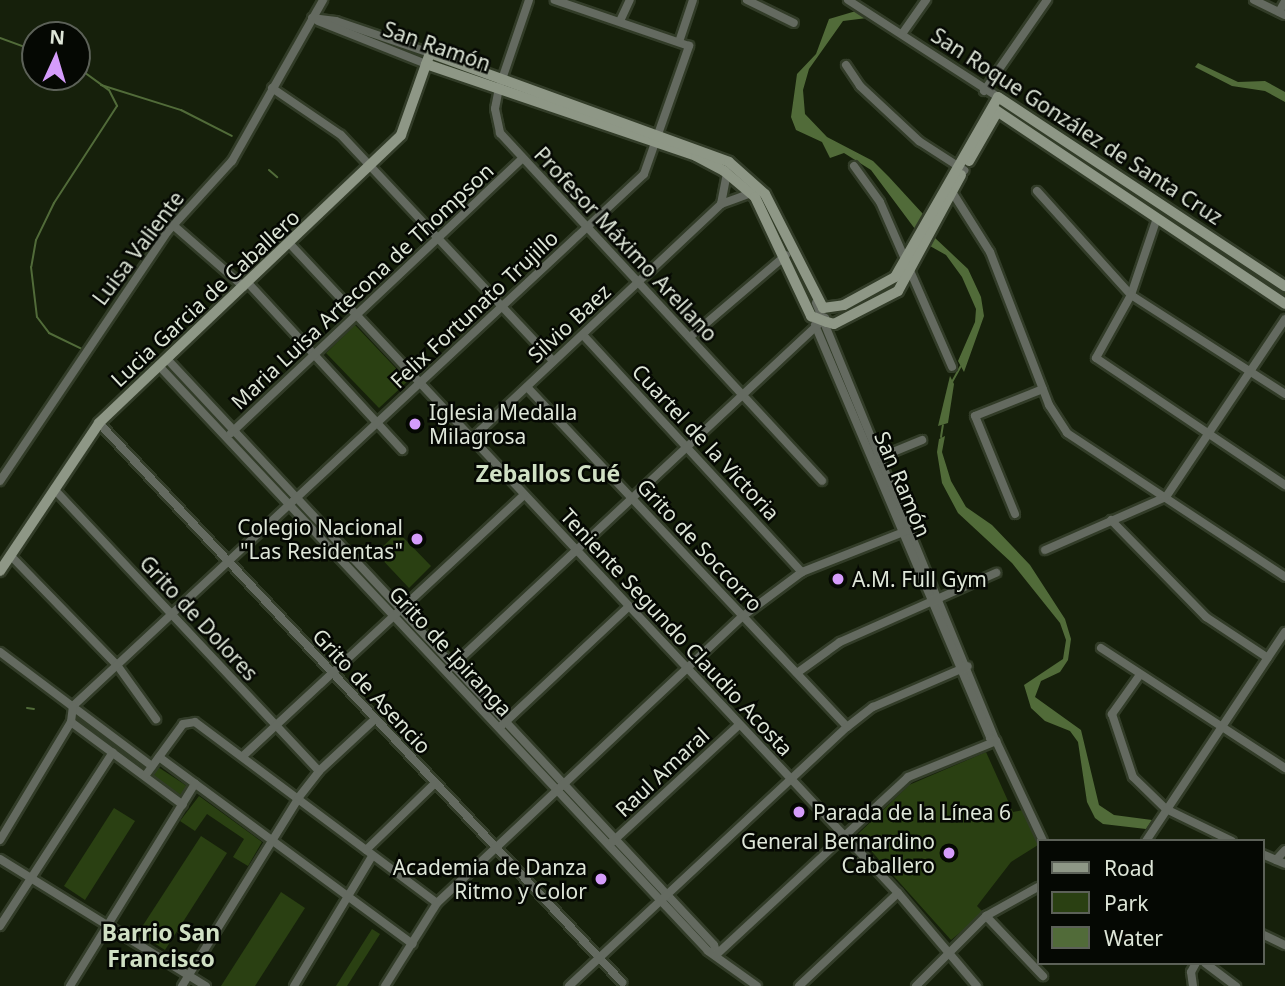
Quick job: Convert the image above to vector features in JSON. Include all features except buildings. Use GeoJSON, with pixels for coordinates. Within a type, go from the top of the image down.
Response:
{"type":"FeatureCollection","features":[{"type":"Feature","properties":{"kind":"street","name":"Luisa Valiente"},"geometry":{"type":"LineString","coordinates":[[0,481],[173,225],[232,161],[323,0]]}},
{"type":"Feature","properties":{"kind":"street","name":"Profesor Máximo Arellano"},"geometry":{"type":"LineString","coordinates":[[529,0],[500,83],[495,120],[522,159],[588,226],[822,481]]}},
{"type":"Feature","properties":{"kind":"street"},"geometry":{"type":"LineString","coordinates":[[555,0],[679,42],[693,0]]}},
{"type":"Feature","properties":{"kind":"street"},"geometry":{"type":"LineString","coordinates":[[620,21],[630,0]]}},
{"type":"Feature","properties":{"kind":"street"},"geometry":{"type":"LineString","coordinates":[[747,0],[794,23]]}},
{"type":"Feature","properties":{"kind":"street","name":"San Roque González de Santa Cruz"},"geometry":{"type":"LineString","coordinates":[[848,0],[984,90],[998,104],[1285,286]]}},
{"type":"Feature","properties":{"kind":"street"},"geometry":{"type":"LineString","coordinates":[[902,34],[926,0]]}},
{"type":"Feature","properties":{"kind":"street"},"geometry":{"type":"LineString","coordinates":[[984,90],[1047,0]]}},
{"type":"Feature","properties":{"kind":"street"},"geometry":{"type":"LineString","coordinates":[[1254,0],[1282,13],[1285,1]]}},
{"type":"Feature","properties":{"kind":"street","name":"San Ramón"},"geometry":{"type":"LineString","coordinates":[[312,18],[729,162],[765,194],[816,302],[820,326]]}},
{"type":"Feature","properties":{"kind":"street","name":"Felix Fortunato Trujillo"},"geometry":{"type":"LineString","coordinates":[[73,706],[645,174],[689,46],[679,42]]}},
{"type":"Feature","properties":{"kind":"street","name":"Lucia Garcia de Caballero"},"geometry":{"type":"LineString","coordinates":[[0,570],[99,423],[371,167],[401,135],[428,59]]}},
{"type":"Feature","properties":{"kind":"street"},"geometry":{"type":"LineString","coordinates":[[846,65],[860,86],[919,141],[961,169]]}},
{"type":"Feature","properties":{"kind":"street"},"geometry":{"type":"LineString","coordinates":[[272,88],[332,127],[553,361]]}},
{"type":"Feature","properties":{"kind":"street"},"geometry":{"type":"LineString","coordinates":[[961,169],[986,133],[998,104]]}},
{"type":"Feature","properties":{"kind":"street"},"geometry":{"type":"LineString","coordinates":[[820,326],[892,297],[998,104]]}},
{"type":"Feature","properties":{"kind":"street"},"geometry":{"type":"LineString","coordinates":[[998,104],[1020,126],[1285,304]]}},
{"type":"Feature","properties":{"kind":"street"},"geometry":{"type":"LineString","coordinates":[[986,133],[1001,126],[1020,126]]}},
{"type":"Feature","properties":{"kind":"street","name":"San Ramón"},"geometry":{"type":"LineString","coordinates":[[658,138],[727,172],[751,193],[786,255],[820,326],[996,741],[1042,839]]}},
{"type":"Feature","properties":{"kind":"street","name":"Maria Luisa Artecona de Thompson"},"geometry":{"type":"LineString","coordinates":[[226,438],[355,313],[522,159]]}},
{"type":"Feature","properties":{"kind":"street"},"geometry":{"type":"LineString","coordinates":[[855,166],[880,202],[952,367]]}},
{"type":"Feature","properties":{"kind":"street"},"geometry":{"type":"LineString","coordinates":[[720,204],[727,172]]}},
{"type":"Feature","properties":{"kind":"street"},"geometry":{"type":"LineString","coordinates":[[950,188],[1002,278],[1043,389],[1067,433],[1285,577]]}},
{"type":"Feature","properties":{"kind":"street"},"geometry":{"type":"LineString","coordinates":[[1037,191],[1131,295],[1285,394]]}},
{"type":"Feature","properties":{"kind":"street","name":"Silvio Baez"},"geometry":{"type":"LineString","coordinates":[[471,439],[720,204],[751,193]]}},
{"type":"Feature","properties":{"kind":"street"},"geometry":{"type":"LineString","coordinates":[[1157,218],[1131,295],[1096,358],[1285,485]]}},
{"type":"Feature","properties":{"kind":"street"},"geometry":{"type":"LineString","coordinates":[[173,225],[246,285],[402,450]]}},
{"type":"Feature","properties":{"kind":"street","name":"Teniente Segundo Claudio Acosta"},"geometry":{"type":"LineString","coordinates":[[290,244],[523,496],[898,893],[949,949],[977,986]]}},
{"type":"Feature","properties":{"kind":"street"},"geometry":{"type":"LineString","coordinates":[[690,337],[786,255]]}},
{"type":"Feature","properties":{"kind":"street"},"geometry":{"type":"LineString","coordinates":[[449,669],[742,393],[820,326],[831,308],[883,286],[908,265]]}},
{"type":"Feature","properties":{"kind":"street"},"geometry":{"type":"LineString","coordinates":[[816,302],[831,308]]}},
{"type":"Feature","properties":{"kind":"street"},"geometry":{"type":"LineString","coordinates":[[1045,550],[1166,497],[1285,319]]}},
{"type":"Feature","properties":{"kind":"street","name":"Cuartel de la Victoria"},"geometry":{"type":"LineString","coordinates":[[583,335],[802,572]]}},
{"type":"Feature","properties":{"kind":"street","name":"Grito de Ipiranga"},"geometry":{"type":"LineString","coordinates":[[164,364],[234,431],[293,502]]}},
{"type":"Feature","properties":{"kind":"street","name":"Grito de Ipiranga"},"geometry":{"type":"LineString","coordinates":[[164,364],[226,438],[293,502],[664,898],[708,951],[717,954],[757,986]]}},
{"type":"Feature","properties":{"kind":"street","name":"Grito de Soccorro"},"geometry":{"type":"LineString","coordinates":[[527,387],[847,727]]}},
{"type":"Feature","properties":{"kind":"street"},"geometry":{"type":"LineString","coordinates":[[1015,514],[975,416],[1043,389]]}},
{"type":"Feature","properties":{"kind":"street","name":"Grito de Asencio"},"geometry":{"type":"LineString","coordinates":[[99,423],[622,982]]}},
{"type":"Feature","properties":{"kind":"street"},"geometry":{"type":"LineString","coordinates":[[876,459],[922,440]]}},
{"type":"Feature","properties":{"kind":"street","name":"Grito de Dolores"},"geometry":{"type":"LineString","coordinates":[[54,489],[319,771]]}},
{"type":"Feature","properties":{"kind":"street"},"geometry":{"type":"LineString","coordinates":[[243,756],[399,615],[523,496]]}},
{"type":"Feature","properties":{"kind":"street"},"geometry":{"type":"LineString","coordinates":[[1111,520],[1206,617],[1268,659]]}},
{"type":"Feature","properties":{"kind":"street"},"geometry":{"type":"LineString","coordinates":[[385,986],[437,903],[689,671],[743,617],[802,572],[906,530]]}},
{"type":"Feature","properties":{"kind":"street"},"geometry":{"type":"LineString","coordinates":[[10,555],[117,664],[156,719]]}},
{"type":"Feature","properties":{"kind":"street"},"geometry":{"type":"LineString","coordinates":[[797,673],[840,642],[996,573]]}},
{"type":"Feature","properties":{"kind":"street"},"geometry":{"type":"LineString","coordinates":[[502,725],[628,607]]}},
{"type":"Feature","properties":{"kind":"street"},"geometry":{"type":"LineString","coordinates":[[1148,838],[1285,632]]}},
{"type":"Feature","properties":{"kind":"street"},"geometry":{"type":"LineString","coordinates":[[1101,648],[1139,676],[1285,768]]}},
{"type":"Feature","properties":{"kind":"street"},"geometry":{"type":"LineString","coordinates":[[0,652],[152,766]]}},
{"type":"Feature","properties":{"kind":"street"},"geometry":{"type":"LineString","coordinates":[[569,986],[600,960],[847,727],[873,707],[964,668]]}},
{"type":"Feature","properties":{"kind":"street"},"geometry":{"type":"LineString","coordinates":[[1139,676],[1112,720],[1133,777],[1166,808],[1228,839]]}},
{"type":"Feature","properties":{"kind":"street"},"geometry":{"type":"LineString","coordinates":[[0,840],[71,722],[73,706]]}},
{"type":"Feature","properties":{"kind":"street"},"geometry":{"type":"LineString","coordinates":[[182,986],[299,797],[319,771],[374,720]]}},
{"type":"Feature","properties":{"kind":"street"},"geometry":{"type":"LineString","coordinates":[[71,722],[183,805]]}},
{"type":"Feature","properties":{"kind":"street"},"geometry":{"type":"LineString","coordinates":[[145,776],[190,722],[299,797],[437,903]]}},
{"type":"Feature","properties":{"kind":"street","name":"Raul Amaral"},"geometry":{"type":"LineString","coordinates":[[612,842],[739,725]]}},
{"type":"Feature","properties":{"kind":"street"},"geometry":{"type":"LineString","coordinates":[[717,954],[908,776],[996,741]]}},
{"type":"Feature","properties":{"kind":"street"},"geometry":{"type":"LineString","coordinates":[[0,926],[113,752]]}},
{"type":"Feature","properties":{"kind":"street"},"geometry":{"type":"LineString","coordinates":[[159,757],[412,944]]}},
{"type":"Feature","properties":{"kind":"street"},"geometry":{"type":"LineString","coordinates":[[70,986],[195,784]]}},
{"type":"Feature","properties":{"kind":"street"},"geometry":{"type":"LineString","coordinates":[[294,986],[348,898],[369,853],[434,784]]}},
{"type":"Feature","properties":{"kind":"street"},"geometry":{"type":"LineString","coordinates":[[1276,860],[1285,850]]}},
{"type":"Feature","properties":{"kind":"street"},"geometry":{"type":"LineString","coordinates":[[1264,855],[1285,864]]}},
{"type":"Feature","properties":{"kind":"street"},"geometry":{"type":"LineString","coordinates":[[0,859],[206,986]]}},
{"type":"Feature","properties":{"kind":"street"},"geometry":{"type":"LineString","coordinates":[[916,986],[949,949],[986,916],[1036,888]]}},
{"type":"Feature","properties":{"kind":"street"},"geometry":{"type":"LineString","coordinates":[[799,986],[898,893]]}},
{"type":"Feature","properties":{"kind":"street"},"geometry":{"type":"LineString","coordinates":[[986,916],[1043,976]]}},
{"type":"Feature","properties":{"kind":"street"},"geometry":{"type":"LineString","coordinates":[[1264,935],[1285,945]]}},
{"type":"Feature","properties":{"kind":"street"},"geometry":{"type":"LineString","coordinates":[[1193,986],[1191,972],[1195,965]]}},
{"type":"Feature","properties":{"kind":"street"},"geometry":{"type":"LineString","coordinates":[[1208,965],[1236,986]]}},
{"type":"Feature","properties":{"kind":"green space"},"geometry":{"type":"Polygon","coordinates":[[[1031,124],[1285,289],[1285,297],[1031,127],[1031,124]]]}},
{"type":"Feature","properties":{"kind":"green space"},"geometry":{"type":"Polygon","coordinates":[[[355,325],[408,381],[379,408],[326,353],[355,325]]]}},
{"type":"Feature","properties":{"kind":"green space"},"geometry":{"type":"Polygon","coordinates":[[[398,532],[431,566],[409,588],[376,553],[398,532]]]}},
{"type":"Feature","properties":{"kind":"green space","name":"General Bernardino Caballero"},"geometry":{"type":"Polygon","coordinates":[[[986,752],[1013,812],[1023,810],[1036,840],[1036,846],[1011,862],[977,906],[984,913],[951,940],[857,835],[909,785],[986,752]]]}},
{"type":"Feature","properties":{"kind":"green space"},"geometry":{"type":"Polygon","coordinates":[[[158,767],[187,786],[182,796],[153,776],[158,767]]]}},
{"type":"Feature","properties":{"kind":"green space"},"geometry":{"type":"Polygon","coordinates":[[[199,796],[262,842],[248,866],[233,857],[244,839],[207,814],[195,831],[180,821],[199,796]]]}},
{"type":"Feature","properties":{"kind":"green space"},"geometry":{"type":"Polygon","coordinates":[[[114,808],[135,821],[85,900],[64,886],[114,808]]]}},
{"type":"Feature","properties":{"kind":"green space"},"geometry":{"type":"Polygon","coordinates":[[[201,836],[227,853],[165,950],[138,933],[201,836]]]}},
{"type":"Feature","properties":{"kind":"green space"},"geometry":{"type":"Polygon","coordinates":[[[281,892],[305,908],[255,986],[221,986],[281,892]]]}},
{"type":"Feature","properties":{"kind":"green space"},"geometry":{"type":"Polygon","coordinates":[[[372,929],[380,934],[347,986],[336,986],[372,929]]]}},
{"type":"Feature","properties":{"kind":"water"},"geometry":{"type":"Polygon","coordinates":[[[856,11],[867,18],[843,21],[809,69],[803,90],[805,114],[827,137],[873,161],[889,177],[923,214],[915,229],[871,170],[844,153],[830,158],[822,142],[796,130],[791,117],[797,74],[816,54],[829,19],[856,11]]]}},
{"type":"Feature","properties":{"kind":"water"},"geometry":{"type":"Polygon","coordinates":[[[1198,63],[1238,82],[1265,81],[1285,92],[1285,102],[1265,91],[1232,86],[1195,67],[1198,63]]]}},
{"type":"Feature","properties":{"kind":"water"},"geometry":{"type":"Polygon","coordinates":[[[934,237],[968,269],[981,297],[984,316],[964,372],[958,361],[975,322],[976,309],[962,277],[946,255],[930,246],[934,237]]]}},
{"type":"Feature","properties":{"kind":"water"},"geometry":{"type":"Polygon","coordinates":[[[950,376],[954,384],[948,423],[938,426],[950,376]]]}},
{"type":"Feature","properties":{"kind":"water"},"geometry":{"type":"Polygon","coordinates":[[[945,436],[942,452],[951,481],[966,507],[992,525],[1030,565],[1065,619],[1071,639],[1068,660],[1060,672],[1041,681],[1035,697],[1081,730],[1099,805],[1114,815],[1152,820],[1146,829],[1103,824],[1095,818],[1087,802],[1078,742],[1070,731],[1045,721],[1031,708],[1024,685],[1063,659],[1066,640],[1060,623],[1012,563],[958,513],[942,483],[937,452],[939,439],[945,436]]]}},
{"type":"Feature","properties":{"kind":"waterway"},"geometry":{"type":"LineString","coordinates":[[0,38],[21,46]]}},
{"type":"Feature","properties":{"kind":"waterway"},"geometry":{"type":"LineString","coordinates":[[82,349],[49,333],[37,317],[31,267],[36,240],[54,203],[117,106],[109,90],[91,77]]}},
{"type":"Feature","properties":{"kind":"waterway"},"geometry":{"type":"LineString","coordinates":[[101,85],[181,110],[232,136]]}},
{"type":"Feature","properties":{"kind":"waterway"},"geometry":{"type":"LineString","coordinates":[[269,170],[277,177]]}},
{"type":"Feature","properties":{"kind":"waterway"},"geometry":{"type":"LineString","coordinates":[[952,382],[961,366]]}},
{"type":"Feature","properties":{"kind":"waterway"},"geometry":{"type":"LineString","coordinates":[[941,437],[943,425]]}},
{"type":"Feature","properties":{"kind":"waterway"},"geometry":{"type":"LineString","coordinates":[[27,708],[34,709]]}},
{"type":"Feature","properties":{"kind":"place","name":"Iglesia Medalla Milagrosa"},"geometry":{"type":"Point","coordinates":[415,424]}},
{"type":"Feature","properties":{"kind":"place","name":"Colegio Nacional \"Las Residentas\""},"geometry":{"type":"Point","coordinates":[417,539]}},
{"type":"Feature","properties":{"kind":"place","name":"A.M. Full Gym"},"geometry":{"type":"Point","coordinates":[838,579]}},
{"type":"Feature","properties":{"kind":"place","name":"Parada de la Línea 6"},"geometry":{"type":"Point","coordinates":[799,812]}},
{"type":"Feature","properties":{"kind":"place","name":"General Bernardino Caballero"},"geometry":{"type":"Point","coordinates":[949,853]}},
{"type":"Feature","properties":{"kind":"place","name":"Academia de Danza Ritmo y Color"},"geometry":{"type":"Point","coordinates":[601,879]}},
{"type":"Feature","properties":{"kind":"district","name":"Zeballos Cué"},"geometry":{"type":"Point","coordinates":[548,473]}},
{"type":"Feature","properties":{"kind":"district","name":"Barrio San Francisco"},"geometry":{"type":"Point","coordinates":[161,945]}}]}
